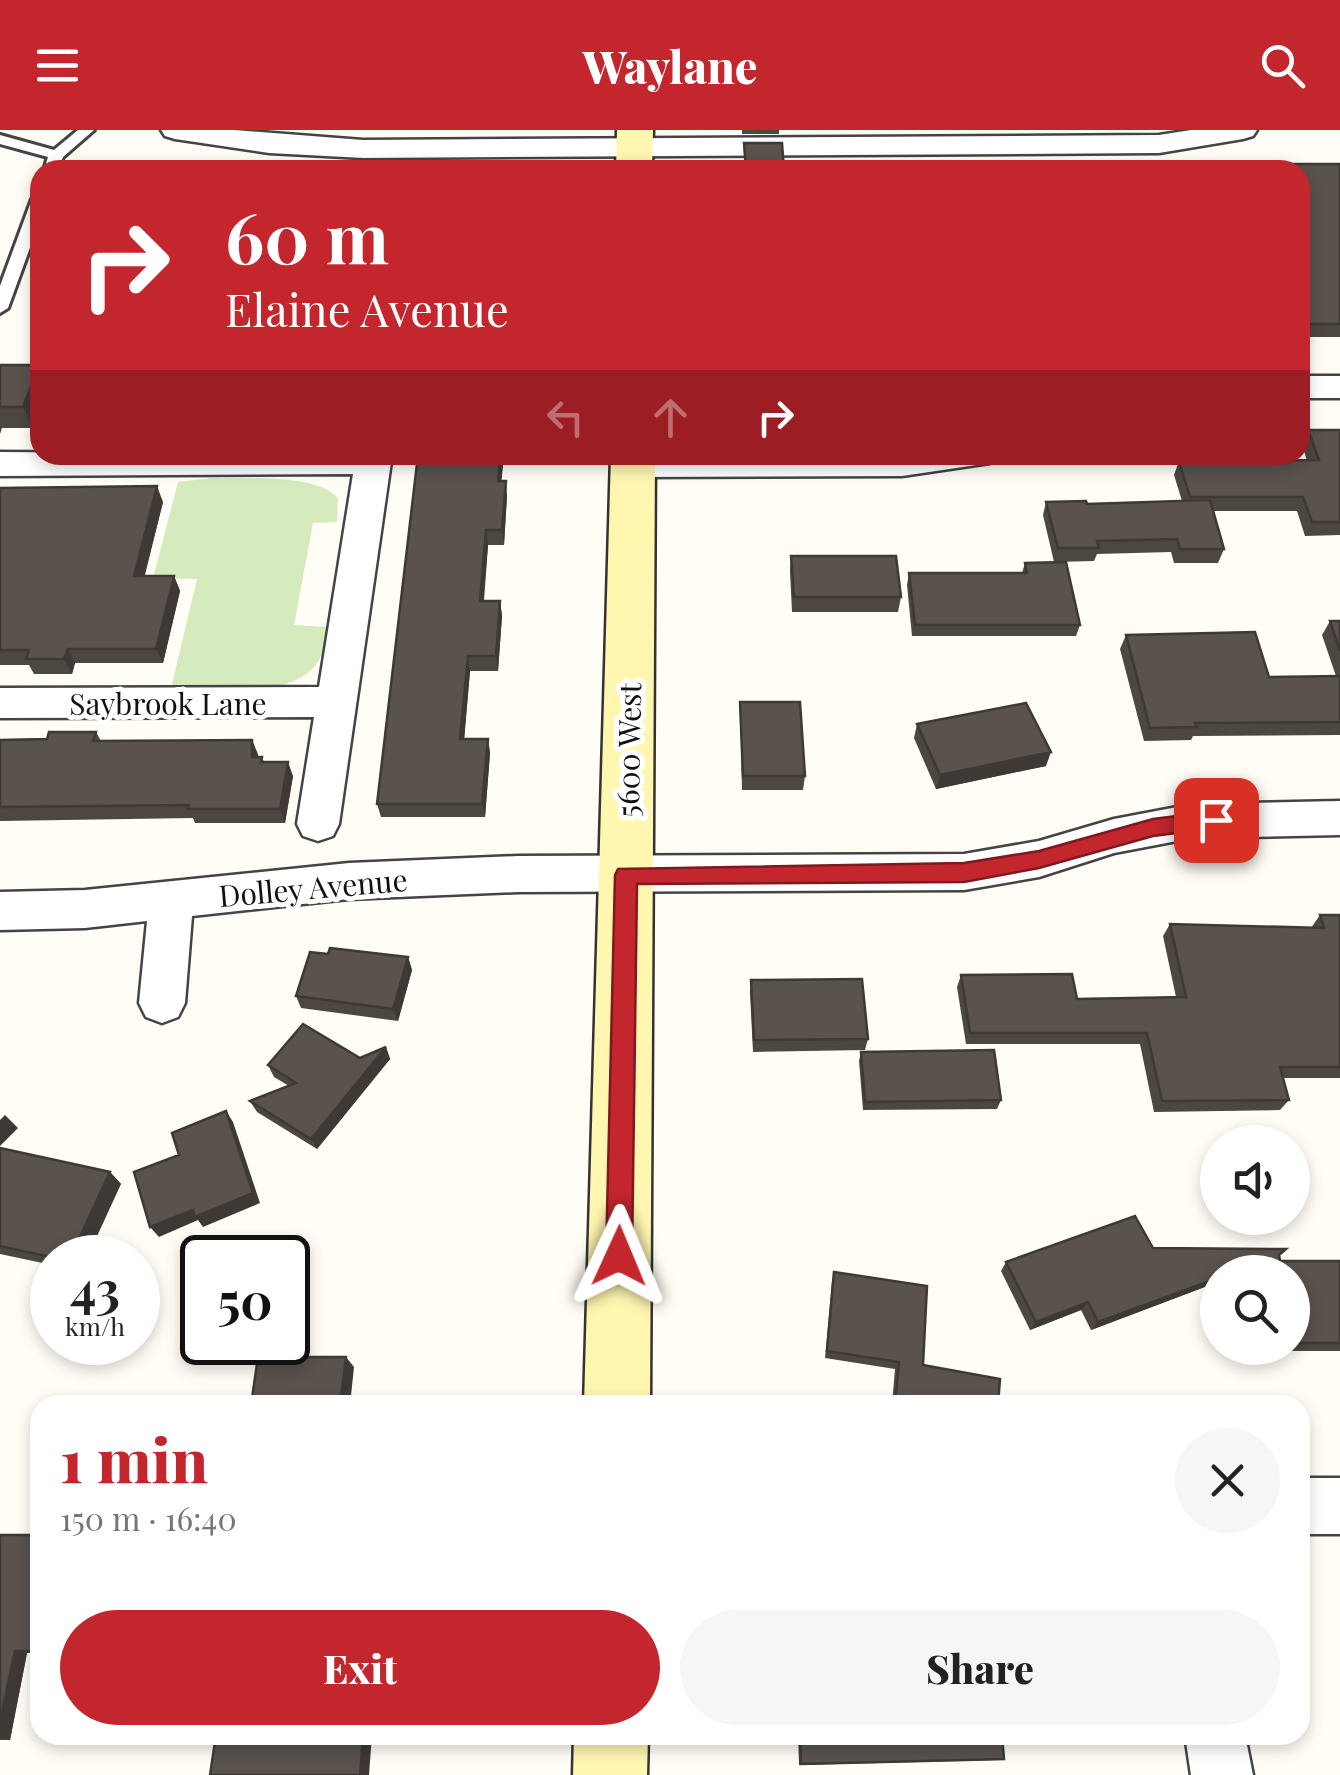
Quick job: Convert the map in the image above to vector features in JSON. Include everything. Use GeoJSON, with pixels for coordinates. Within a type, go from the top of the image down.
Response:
{"type":"FeatureCollection","features":[{"type":"Feature","properties":{"kind":"main road","name":"5600 West"},"geometry":{"type":"LineString","coordinates":[[617,1395],[633,465]]}},
{"type":"Feature","properties":{"kind":"main road"},"geometry":{"type":"LineString","coordinates":[[610,1775],[611,1745]]}},
{"type":"Feature","properties":{"kind":"street"},"geometry":{"type":"LineString","coordinates":[[175,130],[315,148],[634,149],[1139,137],[1191,141],[1243,130]]}},
{"type":"Feature","properties":{"kind":"street"},"geometry":{"type":"LineString","coordinates":[[1310,388],[1340,388]]}},
{"type":"Feature","properties":{"kind":"street"},"geometry":{"type":"LineString","coordinates":[[0,464],[30,464]]}},
{"type":"Feature","properties":{"kind":"street"},"geometry":{"type":"LineString","coordinates":[[318,824],[373,465]]}},
{"type":"Feature","properties":{"kind":"street","name":"Saybrook Lane"},"geometry":{"type":"LineString","coordinates":[[0,704],[336,702]]}},
{"type":"Feature","properties":{"kind":"street","name":"Dolley Avenue"},"geometry":{"type":"LineString","coordinates":[[0,912],[85,909],[349,880],[964,872],[1039,860],[1114,836],[1166,825],[1238,818],[1340,818]]}},
{"type":"Feature","properties":{"kind":"street"},"geometry":{"type":"LineString","coordinates":[[162,1002],[171,900]]}},
{"type":"Feature","properties":{"kind":"street"},"geometry":{"type":"LineString","coordinates":[[1310,1506],[1340,1506]]}},
{"type":"Feature","properties":{"kind":"street"},"geometry":{"type":"LineString","coordinates":[[1217,1745],[1222,1775]]}},
{"type":"Feature","properties":{"kind":"lane"},"geometry":{"type":"LineString","coordinates":[[55,160],[87,130]]}},
{"type":"Feature","properties":{"kind":"lane"},"geometry":{"type":"LineString","coordinates":[[0,139],[48,160]]}},
{"type":"Feature","properties":{"kind":"lane"},"geometry":{"type":"LineString","coordinates":[[0,155],[38,160]]}},
{"type":"Feature","properties":{"kind":"lane"},"geometry":{"type":"LineString","coordinates":[[0,308],[30,226]]}},
{"type":"Feature","properties":{"kind":"green space"},"geometry":{"type":"Polygon","coordinates":[[[212,478],[297,481],[314,484],[338,498],[337,522],[313,523],[294,625],[327,627],[324,647],[309,672],[293,681],[253,690],[171,688],[197,579],[153,578],[178,482],[212,478]]]}},
{"type":"Feature","properties":{"kind":"building"},"geometry":{"type":"Polygon","coordinates":[[[744,143],[782,143],[783,160],[745,160],[744,143]]]}},
{"type":"Feature","properties":{"kind":"building"},"geometry":{"type":"Polygon","coordinates":[[[1310,164],[1340,164],[1340,324],[1310,324],[1310,164]]]}},
{"type":"Feature","properties":{"kind":"building"},"geometry":{"type":"Polygon","coordinates":[[[0,365],[30,365],[30,389],[23,407],[0,407],[0,365]]]}},
{"type":"Feature","properties":{"kind":"building"},"geometry":{"type":"Polygon","coordinates":[[[1310,430],[1340,430],[1340,522],[1312,522],[1303,497],[1190,497],[1180,465],[1310,465],[1310,460],[1319,460],[1310,430]]]}},
{"type":"Feature","properties":{"kind":"building"},"geometry":{"type":"Polygon","coordinates":[[[417,465],[499,465],[498,481],[506,481],[502,530],[486,530],[480,601],[500,601],[496,656],[468,656],[460,739],[488,739],[482,804],[377,804],[417,465]]]}},
{"type":"Feature","properties":{"kind":"building"},"geometry":{"type":"Polygon","coordinates":[[[157,486],[134,576],[174,576],[156,649],[68,649],[64,659],[26,659],[29,650],[0,650],[0,488],[157,486]]]}},
{"type":"Feature","properties":{"kind":"building"},"geometry":{"type":"Polygon","coordinates":[[[1210,500],[1224,549],[1180,549],[1177,539],[1097,541],[1099,548],[1058,548],[1046,502],[1087,504],[1210,500]]]}},
{"type":"Feature","properties":{"kind":"building"},"geometry":{"type":"Polygon","coordinates":[[[791,556],[896,556],[901,597],[794,597],[791,556]]]}},
{"type":"Feature","properties":{"kind":"building"},"geometry":{"type":"Polygon","coordinates":[[[1066,562],[1080,625],[915,625],[909,573],[1027,573],[1025,563],[1066,562]]]}},
{"type":"Feature","properties":{"kind":"building"},"geometry":{"type":"Polygon","coordinates":[[[1330,621],[1340,621],[1340,651],[1330,621]]]}},
{"type":"Feature","properties":{"kind":"building"},"geometry":{"type":"Polygon","coordinates":[[[1255,632],[1269,677],[1340,676],[1340,722],[1195,723],[1197,727],[1150,728],[1126,635],[1255,632]]]}},
{"type":"Feature","properties":{"kind":"building"},"geometry":{"type":"Polygon","coordinates":[[[740,702],[800,702],[805,776],[743,776],[740,702]]]}},
{"type":"Feature","properties":{"kind":"building"},"geometry":{"type":"Polygon","coordinates":[[[1026,703],[1051,752],[940,775],[917,724],[1026,703]]]}},
{"type":"Feature","properties":{"kind":"building"},"geometry":{"type":"Polygon","coordinates":[[[49,732],[96,732],[93,741],[252,740],[252,757],[262,757],[261,762],[288,762],[280,809],[188,809],[189,805],[0,807],[0,740],[47,739],[49,732]]]}},
{"type":"Feature","properties":{"kind":"building"},"geometry":{"type":"Polygon","coordinates":[[[1320,915],[1340,915],[1340,1067],[1280,1067],[1289,1100],[1162,1101],[1147,1033],[970,1033],[961,975],[1072,974],[1077,999],[1186,997],[1170,924],[1324,928],[1320,915]]]}},
{"type":"Feature","properties":{"kind":"building"},"geometry":{"type":"Polygon","coordinates":[[[330,948],[408,957],[393,1009],[296,996],[310,952],[328,954],[330,948]]]}},
{"type":"Feature","properties":{"kind":"building"},"geometry":{"type":"Polygon","coordinates":[[[862,979],[868,1039],[754,1040],[751,980],[862,979]]]}},
{"type":"Feature","properties":{"kind":"building"},"geometry":{"type":"Polygon","coordinates":[[[303,1024],[360,1058],[386,1047],[311,1139],[250,1101],[296,1083],[268,1065],[303,1024]]]}},
{"type":"Feature","properties":{"kind":"building"},"geometry":{"type":"Polygon","coordinates":[[[994,1050],[1001,1100],[865,1102],[861,1052],[994,1050]]]}},
{"type":"Feature","properties":{"kind":"building"},"geometry":{"type":"Polygon","coordinates":[[[226,1111],[253,1193],[195,1217],[193,1210],[150,1227],[134,1172],[179,1155],[172,1133],[226,1111]]]}},
{"type":"Feature","properties":{"kind":"building"},"geometry":{"type":"Polygon","coordinates":[[[0,1148],[110,1172],[81,1235],[30,1235],[30,1253],[0,1246],[0,1148]]]}},
{"type":"Feature","properties":{"kind":"building"},"geometry":{"type":"Polygon","coordinates":[[[1135,1216],[1153,1248],[1286,1249],[1279,1255],[1200,1255],[1200,1285],[1098,1322],[1088,1302],[1036,1322],[1006,1262],[1135,1216]]]}},
{"type":"Feature","properties":{"kind":"building"},"geometry":{"type":"Polygon","coordinates":[[[1310,1261],[1340,1261],[1340,1343],[1310,1343],[1310,1261]]]}},
{"type":"Feature","properties":{"kind":"building"},"geometry":{"type":"Polygon","coordinates":[[[834,1272],[927,1286],[923,1365],[1000,1379],[999,1395],[896,1395],[899,1362],[827,1351],[834,1272]]]}},
{"type":"Feature","properties":{"kind":"building"},"geometry":{"type":"Polygon","coordinates":[[[310,1357],[346,1357],[341,1395],[252,1395],[257,1365],[310,1365],[310,1357]]]}},
{"type":"Feature","properties":{"kind":"building"},"geometry":{"type":"Polygon","coordinates":[[[0,1535],[30,1535],[30,1651],[15,1651],[0,1721],[0,1535]]]}},
{"type":"Feature","properties":{"kind":"building"},"geometry":{"type":"Polygon","coordinates":[[[214,1745],[362,1745],[360,1775],[210,1775],[214,1745]]]}},
{"type":"Feature","properties":{"kind":"building"},"geometry":{"type":"Polygon","coordinates":[[[800,1745],[1003,1745],[1004,1759],[801,1764],[800,1745]]]}},
{"type":"Feature","properties":{"kind":"route"},"geometry":{"type":"LineString","coordinates":[[619,1256],[626,875],[964,872],[1039,860],[1153,827],[1216,820]]}}]}
